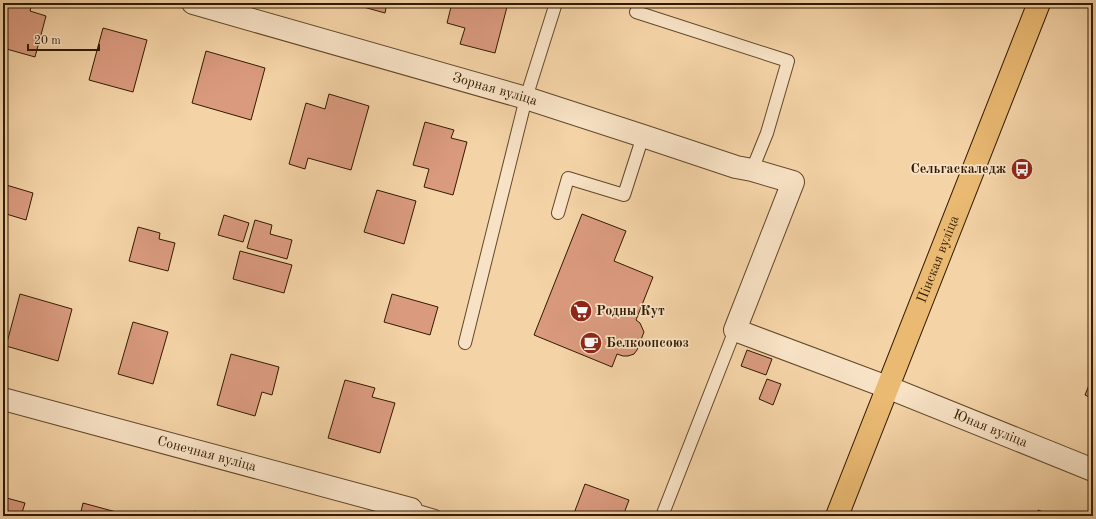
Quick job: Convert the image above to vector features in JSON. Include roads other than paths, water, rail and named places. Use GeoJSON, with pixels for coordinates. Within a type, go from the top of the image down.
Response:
{"type":"FeatureCollection","features":[{"type":"Feature","properties":{"kind":"main road","name":"Пінская вуліца"},"geometry":{"type":"LineString","coordinates":[[837,516],[1039,3]]}},
{"type":"Feature","properties":{"kind":"street","name":"Зорная вуліца"},"geometry":{"type":"LineString","coordinates":[[194,3],[526,98],[736,167],[793,182],[736,330]]}},
{"type":"Feature","properties":{"kind":"street","name":"Юная вуліца"},"geometry":{"type":"LineString","coordinates":[[736,330],[887,387],[1093,470]]}},
{"type":"Feature","properties":{"kind":"street","name":"Сонечная вуліца"},"geometry":{"type":"LineString","coordinates":[[3,399],[410,513]]}},
{"type":"Feature","properties":{"kind":"lane"},"geometry":{"type":"LineString","coordinates":[[465,342],[526,98],[556,3]]}},
{"type":"Feature","properties":{"kind":"lane"},"geometry":{"type":"LineString","coordinates":[[636,12],[788,61],[767,133],[752,170]]}},
{"type":"Feature","properties":{"kind":"lane"},"geometry":{"type":"LineString","coordinates":[[558,213],[568,178],[624,195],[643,136]]}},
{"type":"Feature","properties":{"kind":"lane"},"geometry":{"type":"LineString","coordinates":[[662,516],[736,330]]}},
{"type":"Feature","properties":{"kind":"lane"},"geometry":{"type":"LineString","coordinates":[[410,513],[435,516]]}},
{"type":"Feature","properties":{"kind":"place","name":"Сельгаскаледж"},"geometry":{"type":"Point","coordinates":[1022,169]}},
{"type":"Feature","properties":{"kind":"place","name":"Родны Кут"},"geometry":{"type":"Point","coordinates":[581,311]}},
{"type":"Feature","properties":{"kind":"place","name":"Белкоопсоюз"},"geometry":{"type":"Point","coordinates":[591,343]}}]}
